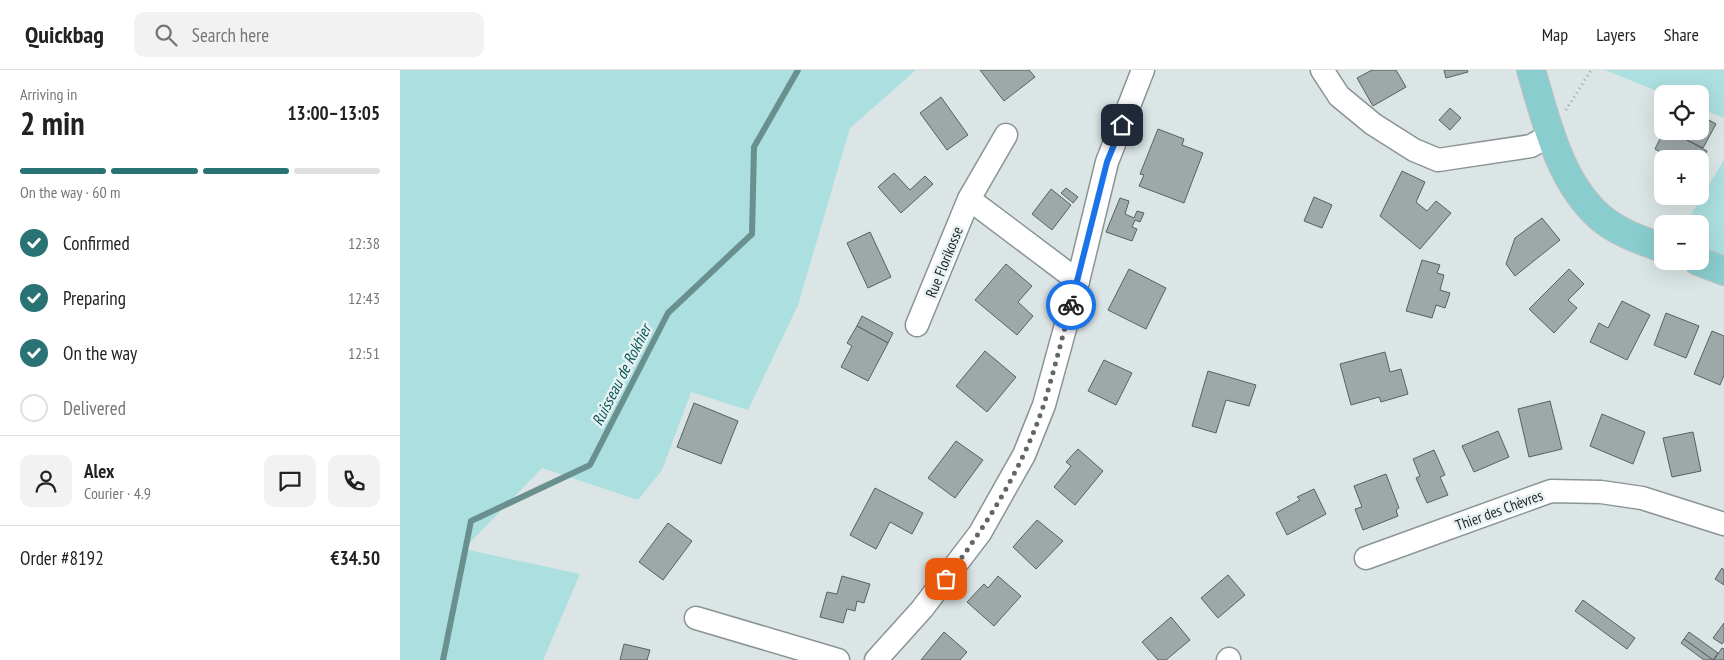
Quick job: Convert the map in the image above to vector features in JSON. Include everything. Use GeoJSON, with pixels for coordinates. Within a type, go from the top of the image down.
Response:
{"type":"FeatureCollection","features":[{"type":"Feature","properties":{"kind":"main road"},"geometry":{"type":"LineString","coordinates":[[1531,70],[1550,135],[1577,191],[1602,218],[1623,232],[1654,245]]}},
{"type":"Feature","properties":{"kind":"main road"},"geometry":{"type":"LineString","coordinates":[[1709,265],[1724,271]]}},
{"type":"Feature","properties":{"kind":"street"},"geometry":{"type":"LineString","coordinates":[[876,660],[922,610],[980,533],[1024,455],[1044,404],[1078,282],[1107,162],[1144,70]]}},
{"type":"Feature","properties":{"kind":"street"},"geometry":{"type":"LineString","coordinates":[[1322,70],[1339,96],[1373,124],[1414,150],[1438,160],[1531,146],[1550,135]]}},
{"type":"Feature","properties":{"kind":"street","name":"Rue Florikosse"},"geometry":{"type":"LineString","coordinates":[[917,325],[928,303],[969,199],[1006,134]]}},
{"type":"Feature","properties":{"kind":"street"},"geometry":{"type":"LineString","coordinates":[[969,199],[1078,282]]}},
{"type":"Feature","properties":{"kind":"street","name":"Thier des Chèvres"},"geometry":{"type":"LineString","coordinates":[[1366,558],[1551,491],[1601,492],[1642,498],[1724,524]]}},
{"type":"Feature","properties":{"kind":"street"},"geometry":{"type":"LineString","coordinates":[[696,618],[838,660]]}},
{"type":"Feature","properties":{"kind":"path"},"geometry":{"type":"LineString","coordinates":[[1550,135],[1591,70]]}},
{"type":"Feature","properties":{"kind":"shaded area"},"geometry":{"type":"Polygon","coordinates":[[[400,70],[916,70],[850,128],[798,305],[748,410],[691,392],[662,470],[638,500],[542,468],[464,549],[580,574],[543,660],[400,660],[400,70]]]}},
{"type":"Feature","properties":{"kind":"shaded area"},"geometry":{"type":"Polygon","coordinates":[[[1605,70],[1724,70],[1724,118],[1709,112],[1709,85],[1654,85],[1654,90],[1605,70]]]}},
{"type":"Feature","properties":{"kind":"shaded area"},"geometry":{"type":"Polygon","coordinates":[[[1724,160],[1724,258],[1709,252],[1709,215],[1690,215],[1697,205],[1709,205],[1709,185],[1724,160]]]}},
{"type":"Feature","properties":{"kind":"building"},"geometry":{"type":"Polygon","coordinates":[[[980,70],[1029,70],[1035,77],[1004,101],[980,70]]]}},
{"type":"Feature","properties":{"kind":"building"},"geometry":{"type":"Polygon","coordinates":[[[1372,70],[1396,70],[1406,87],[1373,106],[1357,78],[1372,70]]]}},
{"type":"Feature","properties":{"kind":"building"},"geometry":{"type":"Polygon","coordinates":[[[1444,70],[1467,70],[1468,72],[1446,78],[1444,70]]]}},
{"type":"Feature","properties":{"kind":"building"},"geometry":{"type":"Polygon","coordinates":[[[941,97],[968,135],[947,150],[920,113],[941,97]]]}},
{"type":"Feature","properties":{"kind":"building"},"geometry":{"type":"Polygon","coordinates":[[[1450,108],[1461,118],[1450,130],[1439,120],[1450,108]]]}},
{"type":"Feature","properties":{"kind":"building"},"geometry":{"type":"Polygon","coordinates":[[[1709,120],[1716,124],[1709,137],[1709,120]]]}},
{"type":"Feature","properties":{"kind":"building"},"geometry":{"type":"Polygon","coordinates":[[[1158,129],[1184,139],[1182,145],[1203,153],[1184,203],[1139,186],[1144,175],[1140,174],[1158,129]]]}},
{"type":"Feature","properties":{"kind":"building"},"geometry":{"type":"Polygon","coordinates":[[[1660,140],[1687,140],[1705,150],[1657,150],[1655,149],[1660,140]]]}},
{"type":"Feature","properties":{"kind":"building"},"geometry":{"type":"Polygon","coordinates":[[[1687,140],[1707,140],[1703,148],[1687,140]]]}},
{"type":"Feature","properties":{"kind":"building"},"geometry":{"type":"Polygon","coordinates":[[[1402,171],[1425,182],[1416,202],[1427,211],[1436,201],[1451,213],[1420,249],[1380,216],[1402,171]]]}},
{"type":"Feature","properties":{"kind":"building"},"geometry":{"type":"Polygon","coordinates":[[[894,173],[910,190],[925,176],[933,184],[901,213],[878,187],[894,173]]]}},
{"type":"Feature","properties":{"kind":"building"},"geometry":{"type":"Polygon","coordinates":[[[1066,188],[1078,197],[1073,203],[1061,193],[1066,188]]]}},
{"type":"Feature","properties":{"kind":"building"},"geometry":{"type":"Polygon","coordinates":[[[1051,189],[1071,205],[1052,230],[1032,214],[1051,189]]]}},
{"type":"Feature","properties":{"kind":"building"},"geometry":{"type":"Polygon","coordinates":[[[1314,197],[1332,205],[1322,228],[1304,221],[1314,197]]]}},
{"type":"Feature","properties":{"kind":"building"},"geometry":{"type":"Polygon","coordinates":[[[1120,198],[1129,201],[1125,214],[1134,218],[1137,211],[1144,213],[1140,222],[1135,220],[1132,227],[1137,229],[1132,241],[1106,232],[1120,198]]]}},
{"type":"Feature","properties":{"kind":"building"},"geometry":{"type":"Polygon","coordinates":[[[1542,218],[1560,240],[1515,276],[1506,264],[1515,238],[1542,218]]]}},
{"type":"Feature","properties":{"kind":"building"},"geometry":{"type":"Polygon","coordinates":[[[870,232],[891,277],[868,288],[847,243],[870,232]]]}},
{"type":"Feature","properties":{"kind":"building"},"geometry":{"type":"Polygon","coordinates":[[[1422,260],[1440,265],[1437,273],[1444,275],[1440,290],[1450,293],[1445,308],[1436,305],[1432,318],[1406,311],[1422,260]]]}},
{"type":"Feature","properties":{"kind":"building"},"geometry":{"type":"Polygon","coordinates":[[[1006,264],[1032,286],[1018,302],[1033,316],[1017,335],[975,300],[1006,264]]]}},
{"type":"Feature","properties":{"kind":"building"},"geometry":{"type":"Polygon","coordinates":[[[1129,269],[1166,288],[1146,329],[1108,310],[1129,269]]]}},
{"type":"Feature","properties":{"kind":"building"},"geometry":{"type":"Polygon","coordinates":[[[1569,269],[1584,284],[1568,300],[1577,308],[1554,333],[1529,309],[1569,269]]]}},
{"type":"Feature","properties":{"kind":"building"},"geometry":{"type":"Polygon","coordinates":[[[1622,301],[1650,315],[1627,360],[1590,342],[1599,323],[1608,328],[1622,301]]]}},
{"type":"Feature","properties":{"kind":"building"},"geometry":{"type":"Polygon","coordinates":[[[1666,313],[1699,326],[1686,358],[1654,345],[1666,313]]]}},
{"type":"Feature","properties":{"kind":"building"},"geometry":{"type":"Polygon","coordinates":[[[862,316],[893,333],[888,343],[857,326],[862,316]]]}},
{"type":"Feature","properties":{"kind":"building"},"geometry":{"type":"Polygon","coordinates":[[[857,326],[888,343],[868,381],[841,367],[852,346],[847,343],[857,326]]]}},
{"type":"Feature","properties":{"kind":"building"},"geometry":{"type":"Polygon","coordinates":[[[1712,331],[1724,336],[1724,375],[1720,385],[1694,374],[1712,331]]]}},
{"type":"Feature","properties":{"kind":"building"},"geometry":{"type":"Polygon","coordinates":[[[985,351],[1016,377],[987,412],[956,386],[985,351]]]}},
{"type":"Feature","properties":{"kind":"building"},"geometry":{"type":"Polygon","coordinates":[[[1385,352],[1390,372],[1401,369],[1408,394],[1381,402],[1379,397],[1351,405],[1340,364],[1385,352]]]}},
{"type":"Feature","properties":{"kind":"building"},"geometry":{"type":"Polygon","coordinates":[[[1104,360],[1132,373],[1116,405],[1088,391],[1104,360]]]}},
{"type":"Feature","properties":{"kind":"building"},"geometry":{"type":"Polygon","coordinates":[[[1208,371],[1256,385],[1249,406],[1226,400],[1216,433],[1192,426],[1208,371]]]}},
{"type":"Feature","properties":{"kind":"building"},"geometry":{"type":"Polygon","coordinates":[[[1550,401],[1562,449],[1529,457],[1518,409],[1550,401]]]}},
{"type":"Feature","properties":{"kind":"building"},"geometry":{"type":"Polygon","coordinates":[[[694,403],[738,421],[721,464],[677,447],[694,403]]]}},
{"type":"Feature","properties":{"kind":"building"},"geometry":{"type":"Polygon","coordinates":[[[1602,414],[1645,432],[1633,464],[1590,446],[1602,414]]]}},
{"type":"Feature","properties":{"kind":"building"},"geometry":{"type":"Polygon","coordinates":[[[1498,431],[1509,457],[1474,472],[1462,446],[1498,431]]]}},
{"type":"Feature","properties":{"kind":"building"},"geometry":{"type":"Polygon","coordinates":[[[1693,432],[1701,471],[1672,477],[1663,438],[1693,432]]]}},
{"type":"Feature","properties":{"kind":"building"},"geometry":{"type":"Polygon","coordinates":[[[956,441],[983,460],[955,498],[928,478],[956,441]]]}},
{"type":"Feature","properties":{"kind":"building"},"geometry":{"type":"Polygon","coordinates":[[[1078,449],[1103,471],[1075,505],[1054,487],[1071,466],[1066,462],[1078,449]]]}},
{"type":"Feature","properties":{"kind":"building"},"geometry":{"type":"Polygon","coordinates":[[[1434,450],[1445,475],[1440,477],[1448,495],[1427,503],[1416,478],[1420,476],[1413,459],[1434,450]]]}},
{"type":"Feature","properties":{"kind":"building"},"geometry":{"type":"Polygon","coordinates":[[[1386,474],[1399,508],[1396,510],[1398,516],[1363,530],[1355,509],[1362,507],[1354,486],[1386,474]]]}},
{"type":"Feature","properties":{"kind":"building"},"geometry":{"type":"Polygon","coordinates":[[[875,488],[923,513],[912,534],[890,522],[876,549],[850,535],[875,488]]]}},
{"type":"Feature","properties":{"kind":"building"},"geometry":{"type":"Polygon","coordinates":[[[1314,489],[1326,514],[1287,535],[1276,513],[1300,500],[1297,497],[1314,489]]]}},
{"type":"Feature","properties":{"kind":"building"},"geometry":{"type":"Polygon","coordinates":[[[1037,520],[1063,541],[1036,569],[1013,547],[1037,520]]]}},
{"type":"Feature","properties":{"kind":"building"},"geometry":{"type":"Polygon","coordinates":[[[668,523],[692,541],[663,580],[639,562],[668,523]]]}},
{"type":"Feature","properties":{"kind":"building"},"geometry":{"type":"Polygon","coordinates":[[[1722,568],[1724,570],[1724,585],[1715,579],[1722,568]]]}},
{"type":"Feature","properties":{"kind":"building"},"geometry":{"type":"Polygon","coordinates":[[[1228,575],[1245,595],[1218,618],[1201,598],[1228,575]]]}},
{"type":"Feature","properties":{"kind":"building"},"geometry":{"type":"Polygon","coordinates":[[[842,576],[870,584],[864,603],[857,601],[855,611],[847,609],[843,623],[820,617],[827,592],[837,594],[842,576]]]}},
{"type":"Feature","properties":{"kind":"building"},"geometry":{"type":"Polygon","coordinates":[[[998,576],[1021,596],[994,626],[967,602],[984,584],[988,588],[998,576]]]}},
{"type":"Feature","properties":{"kind":"building"},"geometry":{"type":"Polygon","coordinates":[[[1583,600],[1635,638],[1627,649],[1575,611],[1583,600]]]}},
{"type":"Feature","properties":{"kind":"building"},"geometry":{"type":"Polygon","coordinates":[[[1171,617],[1190,640],[1166,660],[1158,660],[1142,642],[1171,617]]]}},
{"type":"Feature","properties":{"kind":"building"},"geometry":{"type":"Polygon","coordinates":[[[1724,623],[1724,641],[1722,644],[1713,638],[1724,623]]]}},
{"type":"Feature","properties":{"kind":"building"},"geometry":{"type":"Polygon","coordinates":[[[944,632],[967,652],[960,660],[921,660],[944,632]]]}},
{"type":"Feature","properties":{"kind":"building"},"geometry":{"type":"Polygon","coordinates":[[[1689,632],[1718,653],[1713,660],[1684,639],[1689,632]]]}},
{"type":"Feature","properties":{"kind":"building"},"geometry":{"type":"Polygon","coordinates":[[[1684,639],[1713,660],[1704,660],[1681,643],[1684,639]]]}},
{"type":"Feature","properties":{"kind":"building"},"geometry":{"type":"Polygon","coordinates":[[[624,644],[650,650],[647,660],[620,660],[624,644]]]}},
{"type":"Feature","properties":{"kind":"building"},"geometry":{"type":"Polygon","coordinates":[[[1722,648],[1724,649],[1724,660],[1714,660],[1722,648]]]}},
{"type":"Feature","properties":{"kind":"waterway","name":"Ruisseau de Rokhier"},"geometry":{"type":"LineString","coordinates":[[443,660],[471,521],[590,465],[668,313],[752,234],[754,147],[798,70]]}},
{"type":"Feature","properties":{"kind":"way so far"},"geometry":{"type":"LineString","coordinates":[[946,579],[980,533],[1024,455],[1044,404],[1071,305]]}},
{"type":"Feature","properties":{"kind":"route"},"geometry":{"type":"LineString","coordinates":[[1071,305],[1107,162],[1122,125]]}}]}
